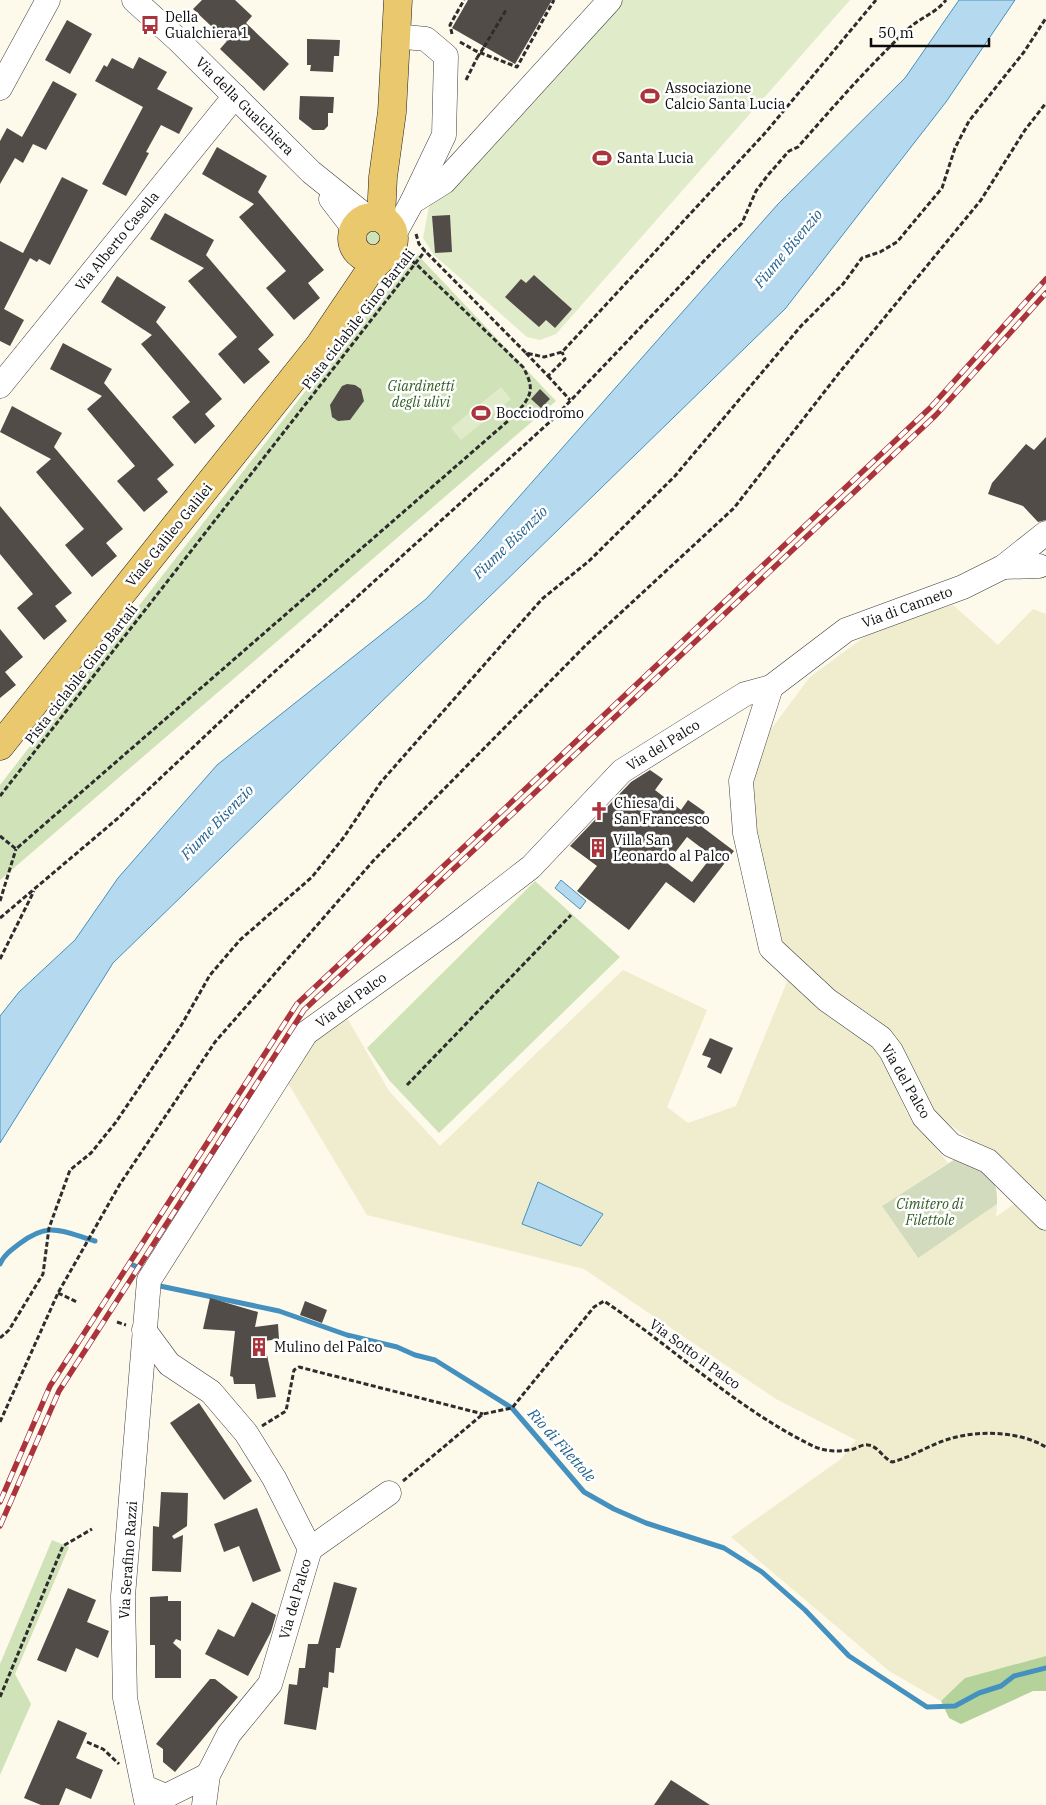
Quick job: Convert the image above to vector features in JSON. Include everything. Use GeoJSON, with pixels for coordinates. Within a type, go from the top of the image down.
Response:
{"type":"FeatureCollection","features":[{"type":"Feature","properties":{"kind":"main road","name":"Viale Galileo Galilei"},"geometry":{"type":"LineString","coordinates":[[0,746],[336,322],[355,265],[375,233],[398,180],[392,112],[398,0]]}},
{"type":"Feature","properties":{"kind":"street"},"geometry":{"type":"LineString","coordinates":[[0,88],[48,0]]}},
{"type":"Feature","properties":{"kind":"street","name":"Via della Gualchiera"},"geometry":{"type":"LineString","coordinates":[[134,0],[178,39],[375,233]]}},
{"type":"Feature","properties":{"kind":"street"},"geometry":{"type":"LineString","coordinates":[[375,233],[412,202],[444,182],[590,10],[610,0]]}},
{"type":"Feature","properties":{"kind":"street"},"geometry":{"type":"LineString","coordinates":[[395,36],[426,39],[446,56],[444,135],[412,202]]}},
{"type":"Feature","properties":{"kind":"street","name":"Via Alberto Casella"},"geometry":{"type":"LineString","coordinates":[[0,386],[235,96]]}},
{"type":"Feature","properties":{"kind":"street","name":"Via di Canneto"},"geometry":{"type":"LineString","coordinates":[[772,688],[846,630],[963,587],[1003,567],[1046,533]]}},
{"type":"Feature","properties":{"kind":"street"},"geometry":{"type":"LineString","coordinates":[[1003,567],[1039,566]]}},
{"type":"Feature","properties":{"kind":"street","name":"Via del Palco"},"geometry":{"type":"LineString","coordinates":[[772,688],[741,781],[745,833],[761,912],[771,948],[827,1000],[881,1038],[891,1051],[924,1117],[951,1145],[988,1161],[1046,1218]]}},
{"type":"Feature","properties":{"kind":"street","name":"Via del Palco"},"geometry":{"type":"LineString","coordinates":[[204,1805],[208,1775],[229,1734],[270,1684],[310,1549],[274,1478],[246,1433],[211,1392],[169,1364],[144,1330],[150,1280],[306,1033],[452,928],[531,868],[622,770],[745,694],[772,688]]}},
{"type":"Feature","properties":{"kind":"street","name":"Via Serafino Razzi"},"geometry":{"type":"LineString","coordinates":[[144,1330],[144,1363],[122,1596],[125,1698],[146,1796],[166,1796],[208,1775]]}},
{"type":"Feature","properties":{"kind":"street"},"geometry":{"type":"LineString","coordinates":[[144,1363],[169,1364]]}},
{"type":"Feature","properties":{"kind":"street"},"geometry":{"type":"LineString","coordinates":[[310,1549],[389,1493]]}},
{"type":"Feature","properties":{"kind":"path"},"geometry":{"type":"LineString","coordinates":[[464,0],[450,25],[450,32],[459,41],[476,51],[514,67],[520,64],[554,0]]}},
{"type":"Feature","properties":{"kind":"path"},"geometry":{"type":"LineString","coordinates":[[526,353],[544,356],[562,352],[766,132],[876,0]]}},
{"type":"Feature","properties":{"kind":"path"},"geometry":{"type":"LineString","coordinates":[[0,918],[117,819],[239,704],[553,419],[742,223],[756,192],[782,158],[798,147],[881,55],[910,26],[938,10],[946,0]]}},
{"type":"Feature","properties":{"kind":"path"},"geometry":{"type":"LineString","coordinates":[[468,75],[506,10]]}},
{"type":"Feature","properties":{"kind":"path"},"geometry":{"type":"LineString","coordinates":[[0,1338],[9,1330],[43,1274],[49,1228],[70,1170],[92,1153],[116,1122],[182,1024],[210,975],[240,940],[312,877],[344,837],[381,782],[542,599],[589,561],[675,476],[801,326],[843,284],[862,258],[880,252],[897,242],[942,188],[955,148],[969,121],[1024,52],[1046,18]]}},
{"type":"Feature","properties":{"kind":"path"},"geometry":{"type":"LineString","coordinates":[[0,1422],[58,1293],[120,1184],[215,1042],[374,860],[586,645],[734,508],[839,372],[981,200],[1025,130],[1046,102]]}},
{"type":"Feature","properties":{"kind":"path","name":"Pista ciclabile Gino Bartali"},"geometry":{"type":"LineString","coordinates":[[0,796],[425,251],[526,353]]}},
{"type":"Feature","properties":{"kind":"path"},"geometry":{"type":"LineString","coordinates":[[0,901],[16,849],[516,414],[529,398],[531,382],[523,367],[416,264]]}},
{"type":"Feature","properties":{"kind":"path"},"geometry":{"type":"LineString","coordinates":[[548,376],[565,359],[562,352]]}},
{"type":"Feature","properties":{"kind":"path"},"geometry":{"type":"LineString","coordinates":[[526,353],[570,400]]}},
{"type":"Feature","properties":{"kind":"path"},"geometry":{"type":"LineString","coordinates":[[0,836],[16,849]]}},
{"type":"Feature","properties":{"kind":"path"},"geometry":{"type":"LineString","coordinates":[[0,959],[35,888]]}},
{"type":"Feature","properties":{"kind":"path"},"geometry":{"type":"LineString","coordinates":[[406,1085],[571,915]]}},
{"type":"Feature","properties":{"kind":"path"},"geometry":{"type":"LineString","coordinates":[[58,1293],[77,1302]]}},
{"type":"Feature","properties":{"kind":"path","name":"Via Sotto il Palco"},"geometry":{"type":"LineString","coordinates":[[389,1493],[482,1414],[512,1408],[594,1307],[604,1301],[703,1376],[784,1430],[815,1447],[832,1452],[868,1445],[877,1449],[884,1459],[892,1462],[948,1439],[973,1434],[1014,1435],[1046,1447]]}},
{"type":"Feature","properties":{"kind":"path"},"geometry":{"type":"LineString","coordinates":[[246,1433],[268,1424],[286,1411],[294,1370],[299,1367],[482,1414]]}},
{"type":"Feature","properties":{"kind":"path"},"geometry":{"type":"LineString","coordinates":[[0,1697],[63,1546],[92,1529]]}},
{"type":"Feature","properties":{"kind":"path"},"geometry":{"type":"LineString","coordinates":[[87,1742],[103,1749],[120,1764],[138,1761]]}},
{"type":"Feature","properties":{"kind":"shaded area"},"geometry":{"type":"Polygon","coordinates":[[[953,605],[998,645],[1033,609],[1046,614],[1046,1656],[965,1678],[941,1701],[889,1671],[731,1537],[841,1459],[856,1440],[776,1399],[584,1269],[367,1215],[288,1083],[318,1032],[346,1016],[389,1091],[440,1146],[623,970],[707,1010],[667,1107],[688,1123],[736,1106],[789,977],[878,1046],[907,1113],[948,1163],[882,1206],[917,1257],[997,1204],[996,1217],[1029,1193],[994,1155],[929,1111],[898,1040],[820,987],[773,932],[749,789],[763,740],[810,677],[878,627],[953,605]]]}},
{"type":"Feature","properties":{"kind":"green space","name":"Associazione Calcio Santa Lucia"},"geometry":{"type":"Polygon","coordinates":[[[623,0],[850,0],[556,334],[540,340],[527,337],[434,255],[423,238],[429,207],[623,0]]]}},
{"type":"Feature","properties":{"kind":"green space"},"geometry":{"type":"Polygon","coordinates":[[[373,226],[383,233],[384,237],[377,247],[373,248],[363,241],[362,237],[369,227],[373,226]]]}},
{"type":"Feature","properties":{"kind":"green space","name":"Giardinetti degli ulivi"},"geometry":{"type":"Polygon","coordinates":[[[414,251],[556,401],[0,880],[0,785],[414,251]]]}},
{"type":"Feature","properties":{"kind":"green space","name":"Bocciodromo"},"geometry":{"type":"Polygon","coordinates":[[[501,387],[511,399],[461,440],[451,428],[501,387]]]}},
{"type":"Feature","properties":{"kind":"green space"},"geometry":{"type":"Polygon","coordinates":[[[535,881],[620,957],[439,1133],[389,1080],[367,1048],[535,881]]]}},
{"type":"Feature","properties":{"kind":"green space","name":"Cimitero di Filettole"},"geometry":{"type":"Polygon","coordinates":[[[963,1154],[978,1163],[989,1173],[995,1186],[997,1204],[918,1258],[882,1206],[963,1154]]]}},
{"type":"Feature","properties":{"kind":"green space"},"geometry":{"type":"Polygon","coordinates":[[[52,1540],[69,1547],[15,1674],[31,1704],[0,1775],[0,1664],[52,1540]]]}},
{"type":"Feature","properties":{"kind":"green space"},"geometry":{"type":"Polygon","coordinates":[[[1046,1656],[1046,1691],[1033,1691],[961,1724],[949,1718],[941,1701],[965,1678],[1046,1656]]]}},
{"type":"Feature","properties":{"kind":"water","name":"Fiume Bisenzio"},"geometry":{"type":"Polygon","coordinates":[[[959,0],[1015,0],[946,102],[785,309],[113,963],[0,1143],[0,1016],[19,992],[75,940],[118,878],[217,765],[426,599],[480,541],[778,204],[905,78],[959,0]]]}},
{"type":"Feature","properties":{"kind":"water"},"geometry":{"type":"Polygon","coordinates":[[[561,880],[586,901],[580,909],[555,888],[561,880]]]}},
{"type":"Feature","properties":{"kind":"water"},"geometry":{"type":"Polygon","coordinates":[[[538,1182],[603,1214],[581,1246],[522,1224],[538,1182]]]}},
{"type":"Feature","properties":{"kind":"building"},"geometry":{"type":"Polygon","coordinates":[[[202,0],[235,0],[252,16],[246,23],[289,64],[264,91],[220,49],[227,41],[193,9],[202,0]]]}},
{"type":"Feature","properties":{"kind":"building"},"geometry":{"type":"Polygon","coordinates":[[[468,0],[552,0],[515,64],[452,28],[468,0]]]}},
{"type":"Feature","properties":{"kind":"building"},"geometry":{"type":"Polygon","coordinates":[[[67,20],[92,34],[70,74],[45,60],[67,20]]]}},
{"type":"Feature","properties":{"kind":"building"},"geometry":{"type":"Polygon","coordinates":[[[307,39],[340,40],[339,56],[334,56],[333,72],[310,71],[311,65],[307,65],[307,39]]]}},
{"type":"Feature","properties":{"kind":"building"},"geometry":{"type":"Polygon","coordinates":[[[139,57],[167,72],[157,89],[193,108],[179,134],[161,125],[146,152],[149,153],[126,196],[102,184],[143,107],[95,81],[104,65],[107,67],[112,58],[133,69],[139,57]]]}},
{"type":"Feature","properties":{"kind":"building"},"geometry":{"type":"Polygon","coordinates":[[[53,81],[77,94],[46,150],[33,144],[23,163],[15,158],[0,184],[0,141],[7,128],[22,137],[53,81]]]}},
{"type":"Feature","properties":{"kind":"building"},"geometry":{"type":"Polygon","coordinates":[[[300,96],[334,97],[333,113],[328,113],[328,126],[324,130],[313,130],[299,119],[300,96]]]}},
{"type":"Feature","properties":{"kind":"building"},"geometry":{"type":"Polygon","coordinates":[[[217,147],[267,176],[258,192],[324,270],[308,283],[320,298],[294,320],[266,288],[286,271],[239,217],[254,204],[202,174],[217,147]]]}},
{"type":"Feature","properties":{"kind":"building"},"geometry":{"type":"Polygon","coordinates":[[[62,177],[88,190],[50,265],[39,259],[37,262],[30,258],[4,309],[24,320],[10,346],[0,341],[0,241],[23,253],[62,177]]]}},
{"type":"Feature","properties":{"kind":"building"},"geometry":{"type":"Polygon","coordinates":[[[165,213],[214,240],[206,255],[274,335],[258,349],[270,362],[244,384],[218,354],[237,337],[188,281],[204,268],[150,239],[165,213]]]}},
{"type":"Feature","properties":{"kind":"building"},"geometry":{"type":"Polygon","coordinates":[[[450,215],[452,252],[435,253],[432,216],[450,215]]]}},
{"type":"Feature","properties":{"kind":"building"},"geometry":{"type":"Polygon","coordinates":[[[534,275],[572,309],[555,328],[546,320],[539,327],[505,297],[521,279],[526,283],[534,275]]]}},
{"type":"Feature","properties":{"kind":"building"},"geometry":{"type":"Polygon","coordinates":[[[117,276],[166,307],[156,322],[222,399],[205,414],[215,426],[195,444],[172,417],[190,402],[141,344],[152,335],[101,302],[117,276]]]}},
{"type":"Feature","properties":{"kind":"building"},"geometry":{"type":"Polygon","coordinates":[[[63,343],[112,369],[104,383],[174,465],[157,479],[168,492],[144,512],[117,481],[135,466],[87,409],[102,396],[50,369],[63,343]]]}},
{"type":"Feature","properties":{"kind":"building"},"geometry":{"type":"Polygon","coordinates":[[[347,384],[355,385],[361,389],[364,401],[350,420],[338,421],[332,417],[330,405],[342,386],[347,384]]]}},
{"type":"Feature","properties":{"kind":"building"},"geometry":{"type":"Polygon","coordinates":[[[540,389],[550,399],[541,408],[531,399],[540,389]]]}},
{"type":"Feature","properties":{"kind":"building"},"geometry":{"type":"Polygon","coordinates":[[[12,406],[62,433],[54,447],[123,529],[106,543],[117,556],[92,577],[65,545],[84,529],[36,472],[51,459],[0,432],[12,406]]]}},
{"type":"Feature","properties":{"kind":"building"},"geometry":{"type":"Polygon","coordinates":[[[1046,437],[1046,520],[1038,522],[1023,506],[988,494],[992,483],[1026,444],[1034,450],[1046,437]]]}},
{"type":"Feature","properties":{"kind":"building"},"geometry":{"type":"Polygon","coordinates":[[[0,506],[72,593],[55,606],[67,621],[44,640],[17,608],[33,594],[0,554],[0,506]]]}},
{"type":"Feature","properties":{"kind":"building"},"geometry":{"type":"Polygon","coordinates":[[[0,629],[23,657],[5,672],[16,685],[0,698],[0,629]]]}},
{"type":"Feature","properties":{"kind":"building","name":"Villa San Leonardo al Palco"},"geometry":{"type":"Polygon","coordinates":[[[650,770],[663,779],[655,790],[681,810],[688,800],[705,812],[697,823],[734,851],[694,903],[666,882],[629,930],[577,891],[597,866],[570,846],[631,782],[650,770]],[[687,837],[667,863],[692,882],[712,856],[687,837]]]}},
{"type":"Feature","properties":{"kind":"building"},"geometry":{"type":"Polygon","coordinates":[[[710,1038],[733,1048],[721,1074],[707,1067],[711,1058],[702,1055],[710,1038]]]}},
{"type":"Feature","properties":{"kind":"building","name":"Mulino del Palco"},"geometry":{"type":"Polygon","coordinates":[[[210,1298],[258,1312],[255,1327],[278,1324],[279,1339],[264,1341],[276,1397],[257,1399],[255,1384],[234,1384],[233,1377],[230,1376],[235,1331],[203,1329],[210,1298]]]}},
{"type":"Feature","properties":{"kind":"building"},"geometry":{"type":"Polygon","coordinates":[[[305,1301],[327,1310],[322,1323],[300,1315],[305,1301]]]}},
{"type":"Feature","properties":{"kind":"building"},"geometry":{"type":"Polygon","coordinates":[[[199,1403],[252,1481],[224,1500],[170,1423],[199,1403]]]}},
{"type":"Feature","properties":{"kind":"building"},"geometry":{"type":"Polygon","coordinates":[[[161,1492],[188,1493],[187,1526],[172,1536],[174,1539],[183,1535],[181,1572],[152,1571],[153,1526],[159,1527],[161,1492]]]}},
{"type":"Feature","properties":{"kind":"building"},"geometry":{"type":"Polygon","coordinates":[[[257,1508],[281,1571],[253,1582],[239,1546],[224,1552],[214,1524],[257,1508]]]}},
{"type":"Feature","properties":{"kind":"building"},"geometry":{"type":"Polygon","coordinates":[[[334,1582],[357,1588],[340,1648],[336,1648],[334,1673],[329,1672],[328,1688],[323,1687],[316,1730],[284,1724],[289,1684],[297,1685],[299,1668],[305,1668],[308,1644],[318,1644],[334,1582]]]}},
{"type":"Feature","properties":{"kind":"building"},"geometry":{"type":"Polygon","coordinates":[[[68,1588],[96,1600],[87,1622],[109,1631],[98,1658],[76,1648],[66,1672],[37,1660],[68,1588]]]}},
{"type":"Feature","properties":{"kind":"building"},"geometry":{"type":"Polygon","coordinates":[[[168,1596],[168,1601],[181,1601],[181,1641],[176,1639],[173,1643],[181,1650],[181,1678],[155,1678],[155,1645],[150,1645],[150,1597],[168,1596]]]}},
{"type":"Feature","properties":{"kind":"building"},"geometry":{"type":"Polygon","coordinates":[[[252,1602],[276,1615],[271,1632],[248,1676],[205,1654],[218,1629],[234,1637],[252,1602]]]}},
{"type":"Feature","properties":{"kind":"building"},"geometry":{"type":"Polygon","coordinates":[[[210,1679],[215,1679],[238,1697],[175,1772],[163,1762],[163,1749],[156,1744],[210,1679]]]}},
{"type":"Feature","properties":{"kind":"building"},"geometry":{"type":"Polygon","coordinates":[[[58,1720],[87,1733],[76,1758],[103,1770],[91,1799],[66,1788],[59,1805],[41,1805],[24,1798],[58,1720]]]}},
{"type":"Feature","properties":{"kind":"building"},"geometry":{"type":"Polygon","coordinates":[[[671,1780],[710,1805],[654,1805],[671,1780]]]}},
{"type":"Feature","properties":{"kind":"waterway","name":"Rio di Filettole"},"geometry":{"type":"LineString","coordinates":[[0,1264],[6,1255],[19,1244],[29,1237],[47,1230],[64,1231],[95,1241]]}},
{"type":"Feature","properties":{"kind":"waterway","name":"Rio di Filettole"},"geometry":{"type":"LineString","coordinates":[[133,1265],[139,1268]]}},
{"type":"Feature","properties":{"kind":"waterway","name":"Rio di Filettole"},"geometry":{"type":"LineString","coordinates":[[160,1286],[279,1311],[347,1335],[397,1347],[415,1355],[435,1360],[512,1408],[584,1492],[614,1509],[646,1523],[724,1548],[762,1572],[805,1610],[849,1656],[927,1707],[955,1706],[979,1693],[1001,1686],[1014,1676],[1046,1668]]}},
{"type":"Feature","properties":{"kind":"railway"},"geometry":{"type":"LineString","coordinates":[[0,1502],[50,1386],[297,1004],[930,408],[1046,279]]}},
{"type":"Feature","properties":{"kind":"railway"},"geometry":{"type":"LineString","coordinates":[[0,1526],[59,1391],[304,1010],[936,415],[1046,293]]}},
{"type":"Feature","properties":{"kind":"place","name":"Della Gualchiera 1"},"geometry":{"type":"Point","coordinates":[150,25]}},
{"type":"Feature","properties":{"kind":"place","name":"Associazione Calcio Santa Lucia"},"geometry":{"type":"Point","coordinates":[650,96]}},
{"type":"Feature","properties":{"kind":"place","name":"Santa Lucia"},"geometry":{"type":"Point","coordinates":[602,158]}},
{"type":"Feature","properties":{"kind":"place","name":"Bocciodromo"},"geometry":{"type":"Point","coordinates":[481,413]}},
{"type":"Feature","properties":{"kind":"place","name":"Chiesa di San Francesco"},"geometry":{"type":"Point","coordinates":[599,811]}},
{"type":"Feature","properties":{"kind":"place","name":"Villa San Leonardo al Palco"},"geometry":{"type":"Point","coordinates":[598,848]}},
{"type":"Feature","properties":{"kind":"place","name":"Mulino del Palco"},"geometry":{"type":"Point","coordinates":[259,1347]}}]}
